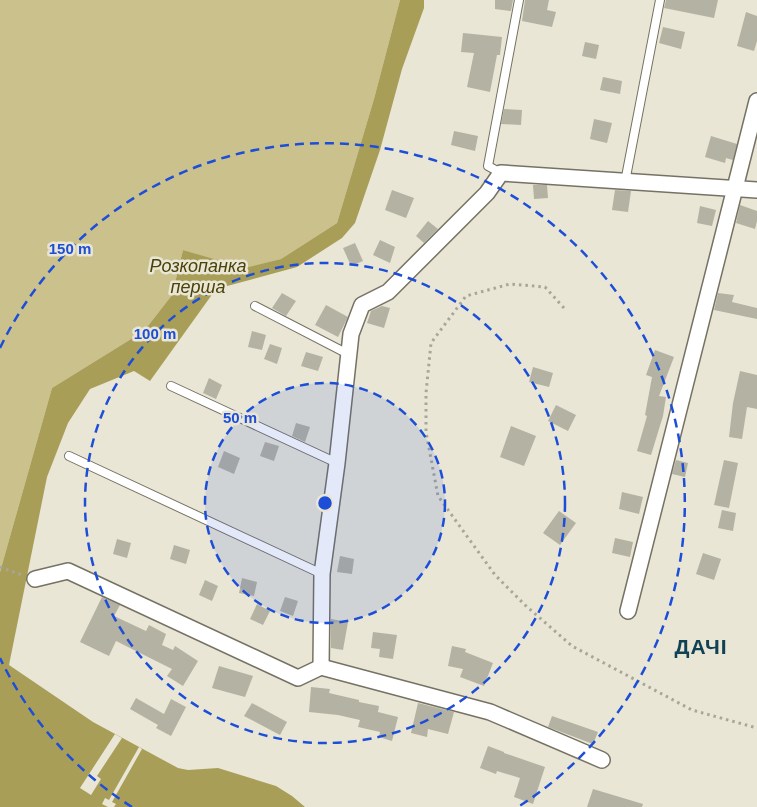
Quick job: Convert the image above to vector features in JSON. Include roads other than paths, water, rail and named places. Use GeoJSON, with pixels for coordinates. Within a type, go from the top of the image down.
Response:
{"type":"FeatureCollection","features":[{"type":"Feature","properties":{"kind":"street"},"geometry":{"type":"LineString","coordinates":[[628,611],[757,101]]}},
{"type":"Feature","properties":{"kind":"street"},"geometry":{"type":"LineString","coordinates":[[321,667],[322,574],[337,463],[348,354],[351,334],[362,305],[388,292],[487,193],[501,173],[757,190]]}},
{"type":"Feature","properties":{"kind":"street"},"geometry":{"type":"LineString","coordinates":[[35,579],[68,571],[298,678],[321,667],[490,712],[602,760]]}},
{"type":"Feature","properties":{"kind":"lane"},"geometry":{"type":"LineString","coordinates":[[501,173],[488,166],[519,0]]}},
{"type":"Feature","properties":{"kind":"lane"},"geometry":{"type":"LineString","coordinates":[[625,182],[660,0]]}},
{"type":"Feature","properties":{"kind":"lane"},"geometry":{"type":"LineString","coordinates":[[255,306],[348,354]]}},
{"type":"Feature","properties":{"kind":"lane"},"geometry":{"type":"LineString","coordinates":[[171,386],[337,463]]}},
{"type":"Feature","properties":{"kind":"lane"},"geometry":{"type":"LineString","coordinates":[[69,456],[322,574]]}},
{"type":"Feature","properties":{"kind":"water","name":"Розкопанка перша"},"geometry":{"type":"Polygon","coordinates":[[[400,0],[424,0],[424,8],[402,69],[380,150],[355,223],[342,238],[297,267],[216,289],[150,381],[134,371],[90,389],[68,423],[47,477],[9,665],[93,722],[178,768],[188,770],[218,768],[276,786],[305,807],[0,807],[0,572],[52,388],[144,331],[172,295],[183,250],[245,268],[281,259],[337,223],[374,99],[400,0]]]}},
{"type":"Feature","properties":{"kind":"district","name":"ДАЧІ"},"geometry":{"type":"Point","coordinates":[701,647]}}]}
